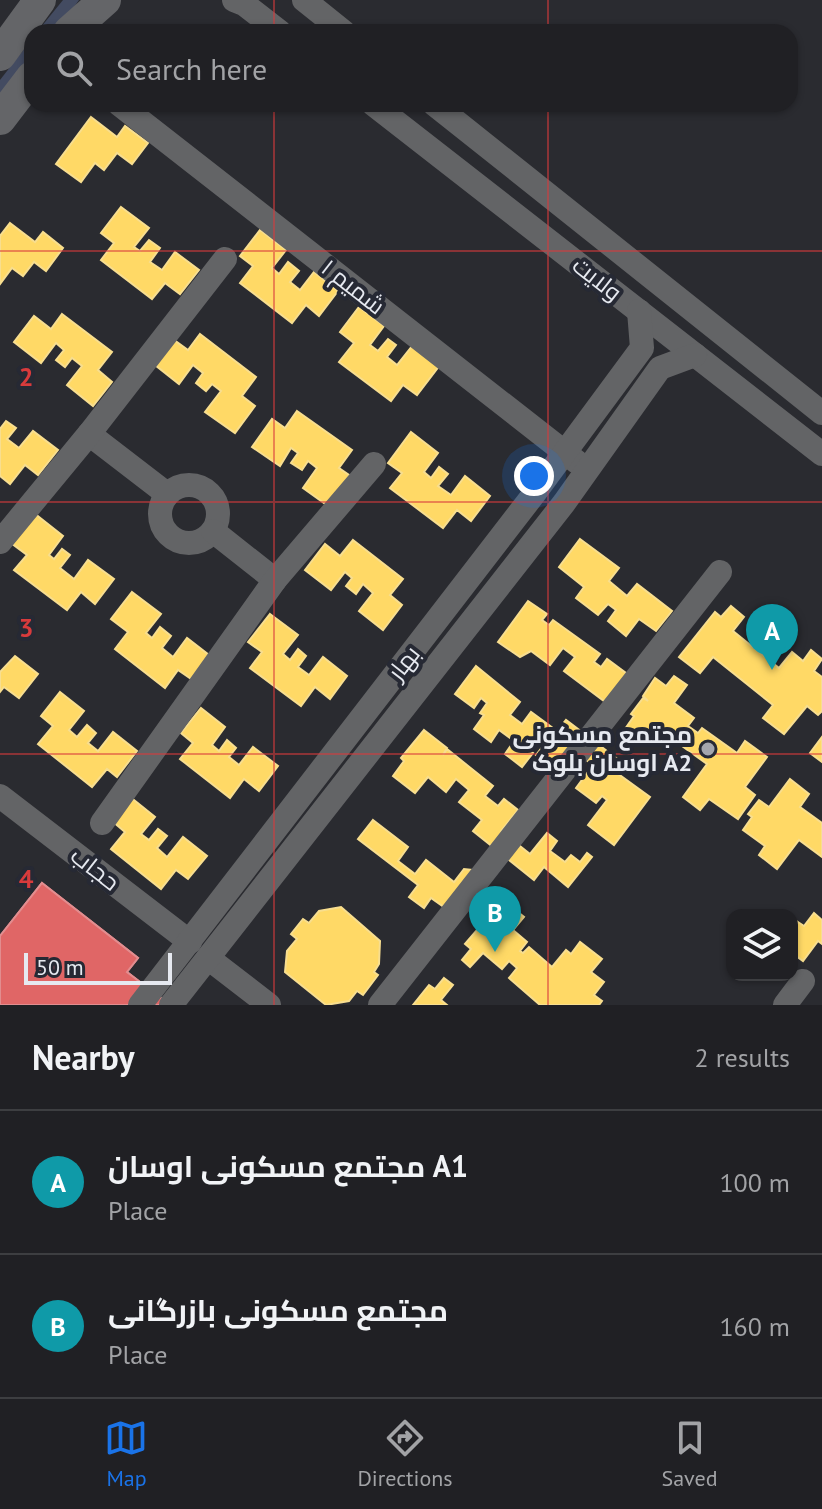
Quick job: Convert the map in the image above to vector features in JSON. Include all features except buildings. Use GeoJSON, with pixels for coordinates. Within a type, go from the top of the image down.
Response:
{"type":"FeatureCollection","features":[{"type":"Feature","properties":{"kind":"main road"},"geometry":{"type":"LineString","coordinates":[[0,55],[40,0]]}},
{"type":"Feature","properties":{"kind":"main road"},"geometry":{"type":"LineString","coordinates":[[78,24],[105,0]]}},
{"type":"Feature","properties":{"kind":"main road"},"geometry":{"type":"LineString","coordinates":[[0,119],[24,88]]}},
{"type":"Feature","properties":{"kind":"street"},"geometry":{"type":"LineString","coordinates":[[234,0],[270,24]]}},
{"type":"Feature","properties":{"kind":"street"},"geometry":{"type":"LineString","coordinates":[[304,0],[334,24]]}},
{"type":"Feature","properties":{"kind":"street","name":"شمیم ۱"},"geometry":{"type":"LineString","coordinates":[[129,112],[588,470]]}},
{"type":"Feature","properties":{"kind":"street","name":"ولایت"},"geometry":{"type":"LineString","coordinates":[[383,112],[822,454]]}},
{"type":"Feature","properties":{"kind":"street","name":"ولایت"},"geometry":{"type":"LineString","coordinates":[[444,112],[822,413]]}},
{"type":"Feature","properties":{"kind":"street"},"geometry":{"type":"LineString","coordinates":[[0,542],[89,434],[225,259]]}},
{"type":"Feature","properties":{"kind":"street","name":"بهار"},"geometry":{"type":"LineString","coordinates":[[171,1005],[199,950],[642,348],[639,311]]}},
{"type":"Feature","properties":{"kind":"street","name":"بهار"},"geometry":{"type":"LineString","coordinates":[[140,1005],[199,950],[588,470],[660,368],[695,355]]}},
{"type":"Feature","properties":{"kind":"street"},"geometry":{"type":"LineString","coordinates":[[89,434],[167,494]]}},
{"type":"Feature","properties":{"kind":"street"},"geometry":{"type":"LineString","coordinates":[[102,823],[275,580],[374,464]]}},
{"type":"Feature","properties":{"kind":"street"},"geometry":{"type":"LineString","coordinates":[[194,485],[207,491],[216,503],[218,518],[213,531],[195,543],[184,543],[166,533],[159,513],[167,494],[179,486],[194,485]]}},
{"type":"Feature","properties":{"kind":"street"},"geometry":{"type":"LineString","coordinates":[[213,531],[275,580]]}},
{"type":"Feature","properties":{"kind":"street"},"geometry":{"type":"LineString","coordinates":[[380,1005],[720,572]]}},
{"type":"Feature","properties":{"kind":"street","name":"حجاب"},"geometry":{"type":"LineString","coordinates":[[0,796],[269,1005]]}},
{"type":"Feature","properties":{"kind":"street"},"geometry":{"type":"LineString","coordinates":[[785,1005],[803,981]]}},
{"type":"Feature","properties":{"kind":"shaded area"},"geometry":{"type":"Polygon","coordinates":[[[63,0],[79,0],[62,24],[44,24],[63,0]]]}},
{"type":"Feature","properties":{"kind":"shaded area"},"geometry":{"type":"Polygon","coordinates":[[[24,49],[24,73],[0,104],[0,80],[24,49]]]}},
{"type":"Feature","properties":{"kind":"place","name":"مجتمع مسکونی اوسان A1"},"geometry":{"type":"Point","coordinates":[772,670]}},
{"type":"Feature","properties":{"kind":"place","name":"مجتمع مسکونی اوسان بلوک A2"},"geometry":{"type":"Point","coordinates":[708,749]}},
{"type":"Feature","properties":{"kind":"place","name":"مجتمع مسکونی بازرگانی"},"geometry":{"type":"Point","coordinates":[495,952]}}]}
